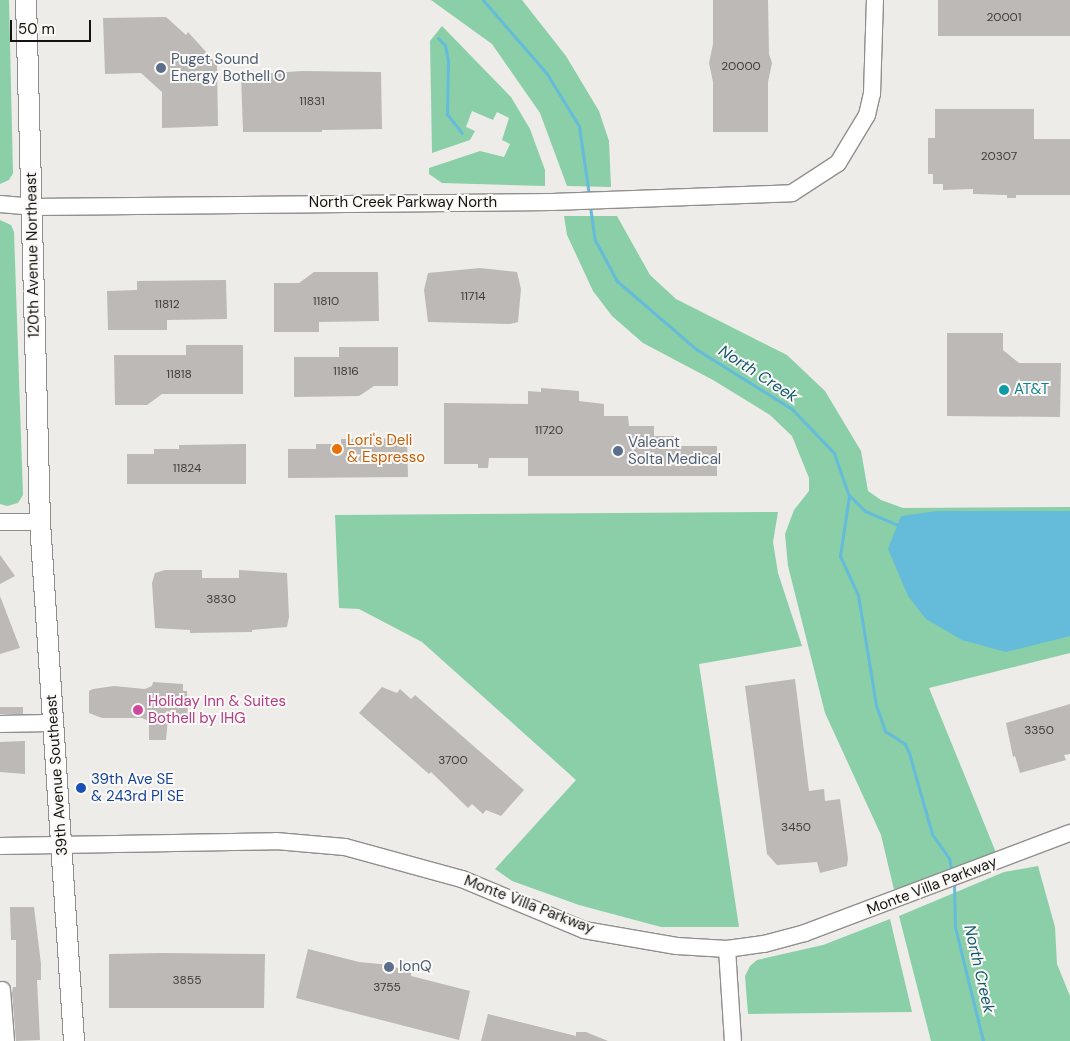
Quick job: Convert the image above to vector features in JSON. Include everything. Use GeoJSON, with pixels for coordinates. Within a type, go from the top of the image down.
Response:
{"type":"FeatureCollection","features":[{"type":"Feature","properties":{"kind":"main road","name":"120th Avenue Northeast"},"geometry":{"type":"LineString","coordinates":[[26,0],[40,516]]}},
{"type":"Feature","properties":{"kind":"main road","name":"39th Avenue Southeast"},"geometry":{"type":"LineString","coordinates":[[40,516],[74,1041]]}},
{"type":"Feature","properties":{"kind":"street","name":"North Creek Parkway North"},"geometry":{"type":"LineString","coordinates":[[0,204],[32,207],[603,202],[774,196],[799,190],[838,163],[857,136],[867,115],[872,94],[875,0]]}},
{"type":"Feature","properties":{"kind":"street"},"geometry":{"type":"LineString","coordinates":[[0,522],[40,516]]}},
{"type":"Feature","properties":{"kind":"street"},"geometry":{"type":"LineString","coordinates":[[0,724],[54,723]]}},
{"type":"Feature","properties":{"kind":"street","name":"Monte Villa Parkway"},"geometry":{"type":"LineString","coordinates":[[0,846],[276,841],[345,847],[462,879],[584,930],[676,946],[727,949],[764,944],[805,934],[983,868],[1070,833]]}},
{"type":"Feature","properties":{"kind":"street"},"geometry":{"type":"LineString","coordinates":[[727,949],[733,1041]]}},
{"type":"Feature","properties":{"kind":"street"},"geometry":{"type":"LineString","coordinates":[[2,990],[6,1041]]}},
{"type":"Feature","properties":{"kind":"green space"},"geometry":{"type":"Polygon","coordinates":[[[0,0],[9,0],[13,173],[9,180],[0,184],[0,0]]]}},
{"type":"Feature","properties":{"kind":"green space"},"geometry":{"type":"Polygon","coordinates":[[[431,0],[522,0],[566,56],[599,111],[609,141],[611,187],[567,186],[540,113],[492,44],[431,0]]]}},
{"type":"Feature","properties":{"kind":"green space"},"geometry":{"type":"Polygon","coordinates":[[[442,26],[511,97],[530,129],[545,170],[545,186],[442,183],[429,174],[429,168],[480,151],[504,157],[510,144],[502,140],[509,118],[497,112],[493,120],[472,111],[466,127],[475,131],[470,140],[432,153],[430,41],[442,26]]]}},
{"type":"Feature","properties":{"kind":"green space"},"geometry":{"type":"Polygon","coordinates":[[[564,216],[617,216],[650,275],[676,299],[787,355],[825,391],[861,451],[868,491],[881,500],[903,508],[1070,507],[1070,653],[929,688],[997,855],[895,894],[881,835],[825,713],[788,566],[785,534],[794,510],[809,491],[809,478],[792,436],[770,415],[713,380],[643,343],[612,316],[593,291],[567,235],[564,216]]]}},
{"type":"Feature","properties":{"kind":"green space"},"geometry":{"type":"Polygon","coordinates":[[[0,220],[11,225],[14,232],[23,495],[18,503],[7,506],[0,504],[0,220]]]}},
{"type":"Feature","properties":{"kind":"green space"},"geometry":{"type":"Polygon","coordinates":[[[778,512],[773,542],[778,573],[802,646],[699,664],[739,927],[661,927],[579,905],[512,881],[495,869],[576,780],[422,642],[359,609],[339,608],[335,515],[778,512]]]}},
{"type":"Feature","properties":{"kind":"green space"},"geometry":{"type":"Polygon","coordinates":[[[1038,866],[1055,927],[1057,964],[1070,996],[1070,1041],[931,1041],[899,916],[1004,872],[1038,866]]]}},
{"type":"Feature","properties":{"kind":"green space"},"geometry":{"type":"Polygon","coordinates":[[[890,919],[912,1012],[748,1014],[745,976],[750,966],[757,960],[823,945],[890,919]]]}},
{"type":"Feature","properties":{"kind":"water"},"geometry":{"type":"Polygon","coordinates":[[[937,511],[1070,511],[1070,636],[1006,652],[962,640],[926,619],[908,596],[888,549],[901,516],[937,511]]]}},
{"type":"Feature","properties":{"kind":"building"},"geometry":{"type":"Polygon","coordinates":[[[713,0],[768,0],[769,54],[772,63],[768,82],[768,132],[713,132],[713,82],[709,63],[713,44],[713,0]]]}},
{"type":"Feature","properties":{"kind":"building"},"geometry":{"type":"Polygon","coordinates":[[[938,0],[1070,0],[1070,36],[938,36],[938,0]]]}},
{"type":"Feature","properties":{"kind":"building","name":"Puget Sound Energy Bothell O"},"geometry":{"type":"Polygon","coordinates":[[[166,17],[186,35],[188,32],[217,64],[218,126],[162,128],[162,92],[141,73],[105,74],[103,18],[166,17]]]}},
{"type":"Feature","properties":{"kind":"building"},"geometry":{"type":"Polygon","coordinates":[[[302,71],[381,72],[382,129],[322,130],[322,132],[243,132],[241,75],[302,71]]]}},
{"type":"Feature","properties":{"kind":"building"},"geometry":{"type":"Polygon","coordinates":[[[935,109],[1034,109],[1034,139],[1070,139],[1070,195],[1016,195],[1016,198],[1007,198],[1007,195],[973,194],[973,189],[943,190],[943,184],[933,184],[933,174],[928,174],[928,138],[935,138],[935,109]]]}},
{"type":"Feature","properties":{"kind":"building"},"geometry":{"type":"Polygon","coordinates":[[[480,268],[517,272],[521,289],[518,322],[510,324],[428,322],[424,290],[428,273],[480,268]]]}},
{"type":"Feature","properties":{"kind":"building"},"geometry":{"type":"Polygon","coordinates":[[[314,272],[378,272],[379,321],[319,322],[319,332],[274,332],[274,283],[299,283],[314,272]]]}},
{"type":"Feature","properties":{"kind":"building"},"geometry":{"type":"Polygon","coordinates":[[[226,280],[227,319],[167,320],[167,330],[108,330],[107,291],[137,290],[137,281],[226,280]]]}},
{"type":"Feature","properties":{"kind":"building","name":"AT&T"},"geometry":{"type":"Polygon","coordinates":[[[947,333],[1003,333],[1003,350],[1019,363],[1061,363],[1060,417],[947,416],[947,333]]]}},
{"type":"Feature","properties":{"kind":"building"},"geometry":{"type":"Polygon","coordinates":[[[186,345],[243,345],[243,394],[162,394],[147,405],[115,405],[114,355],[186,355],[186,345]]]}},
{"type":"Feature","properties":{"kind":"building"},"geometry":{"type":"Polygon","coordinates":[[[339,347],[398,347],[398,386],[374,386],[359,396],[294,397],[294,357],[339,357],[339,347]]]}},
{"type":"Feature","properties":{"kind":"building"},"geometry":{"type":"Polygon","coordinates":[[[541,388],[579,391],[579,401],[604,404],[604,416],[628,416],[629,426],[654,426],[654,436],[679,436],[679,446],[717,446],[717,476],[528,476],[528,458],[489,458],[488,468],[478,468],[478,464],[444,464],[444,403],[528,404],[528,391],[541,392],[541,388]]]}},
{"type":"Feature","properties":{"kind":"building"},"geometry":{"type":"Polygon","coordinates":[[[407,438],[408,477],[288,478],[288,449],[316,449],[316,444],[341,444],[341,439],[407,438]]]}},
{"type":"Feature","properties":{"kind":"building"},"geometry":{"type":"Polygon","coordinates":[[[246,444],[246,484],[127,484],[127,454],[154,454],[154,449],[179,449],[179,445],[246,444]]]}},
{"type":"Feature","properties":{"kind":"building"},"geometry":{"type":"Polygon","coordinates":[[[0,555],[15,576],[0,584],[0,555]]]}},
{"type":"Feature","properties":{"kind":"building"},"geometry":{"type":"Polygon","coordinates":[[[165,570],[202,570],[202,578],[239,578],[239,570],[287,573],[289,617],[287,627],[252,630],[252,632],[190,633],[190,630],[155,628],[152,583],[155,573],[165,570]]]}},
{"type":"Feature","properties":{"kind":"building"},"geometry":{"type":"Polygon","coordinates":[[[0,596],[20,648],[0,654],[0,596]]]}},
{"type":"Feature","properties":{"kind":"building"},"geometry":{"type":"Polygon","coordinates":[[[795,679],[809,791],[824,789],[825,801],[840,799],[848,858],[847,866],[820,873],[817,862],[777,865],[767,854],[745,686],[795,679]]]}},
{"type":"Feature","properties":{"kind":"building","name":"Holiday Inn & Suites Bothell by IHG"},"geometry":{"type":"Polygon","coordinates":[[[153,682],[183,684],[183,691],[187,691],[188,718],[168,718],[166,740],[149,740],[149,721],[142,718],[102,718],[89,713],[89,691],[93,689],[114,686],[145,689],[152,686],[153,682]]]}},
{"type":"Feature","properties":{"kind":"building"},"geometry":{"type":"Polygon","coordinates":[[[382,687],[397,693],[400,689],[411,699],[415,695],[524,790],[501,816],[486,810],[483,814],[472,804],[468,808],[431,772],[429,774],[359,713],[382,687]]]}},
{"type":"Feature","properties":{"kind":"building"},"geometry":{"type":"Polygon","coordinates":[[[1070,704],[1070,754],[1064,755],[1066,760],[1020,773],[1015,756],[1013,757],[1006,723],[1070,704]]]}},
{"type":"Feature","properties":{"kind":"building"},"geometry":{"type":"Polygon","coordinates":[[[0,707],[23,707],[23,714],[0,714],[0,707]]]}},
{"type":"Feature","properties":{"kind":"building"},"geometry":{"type":"Polygon","coordinates":[[[25,741],[25,774],[0,772],[0,742],[25,741]]]}},
{"type":"Feature","properties":{"kind":"building"},"geometry":{"type":"Polygon","coordinates":[[[10,907],[34,907],[41,964],[41,980],[37,980],[40,1040],[16,1041],[12,993],[13,987],[16,987],[16,940],[11,940],[10,907]]]}},
{"type":"Feature","properties":{"kind":"building"},"geometry":{"type":"Polygon","coordinates":[[[308,949],[359,962],[390,965],[411,973],[411,976],[470,991],[459,1040],[296,998],[308,949]]]}},
{"type":"Feature","properties":{"kind":"building"},"geometry":{"type":"Polygon","coordinates":[[[109,954],[265,954],[264,1008],[109,1008],[109,954]]]}},
{"type":"Feature","properties":{"kind":"building"},"geometry":{"type":"Polygon","coordinates":[[[488,1014],[576,1036],[576,1032],[586,1032],[608,1041],[481,1041],[488,1014]]]}},
{"type":"Feature","properties":{"kind":"waterway","name":"North Creek"},"geometry":{"type":"LineString","coordinates":[[483,0],[547,74],[579,126],[589,195]]}},
{"type":"Feature","properties":{"kind":"waterway"},"geometry":{"type":"LineString","coordinates":[[438,38],[445,45],[448,61],[447,114],[462,133]]}},
{"type":"Feature","properties":{"kind":"waterway","name":"North Creek"},"geometry":{"type":"LineString","coordinates":[[590,206],[595,240],[617,281],[696,349],[792,409],[834,453],[849,496],[840,556],[858,595],[876,705],[885,731],[905,744],[932,834],[949,858],[952,872]]}},
{"type":"Feature","properties":{"kind":"waterway"},"geometry":{"type":"LineString","coordinates":[[850,496],[865,511],[898,525]]}},
{"type":"Feature","properties":{"kind":"waterway","name":"North Creek"},"geometry":{"type":"LineString","coordinates":[[954,883],[955,927],[983,1041]]}},
{"type":"Feature","properties":{"kind":"place","name":"Puget Sound Energy Bothell O"},"geometry":{"type":"Point","coordinates":[161,68]}},
{"type":"Feature","properties":{"kind":"place","name":"AT&T"},"geometry":{"type":"Point","coordinates":[1004,390]}},
{"type":"Feature","properties":{"kind":"place","name":"Lori's Deli & Espresso"},"geometry":{"type":"Point","coordinates":[337,449]}},
{"type":"Feature","properties":{"kind":"place","name":"Valeant Solta Medical"},"geometry":{"type":"Point","coordinates":[618,451]}},
{"type":"Feature","properties":{"kind":"place","name":"Holiday Inn & Suites Bothell by IHG"},"geometry":{"type":"Point","coordinates":[138,710]}},
{"type":"Feature","properties":{"kind":"place","name":"39th Ave SE & 243rd Pl SE"},"geometry":{"type":"Point","coordinates":[81,788]}},
{"type":"Feature","properties":{"kind":"place","name":"IonQ"},"geometry":{"type":"Point","coordinates":[389,967]}}]}
